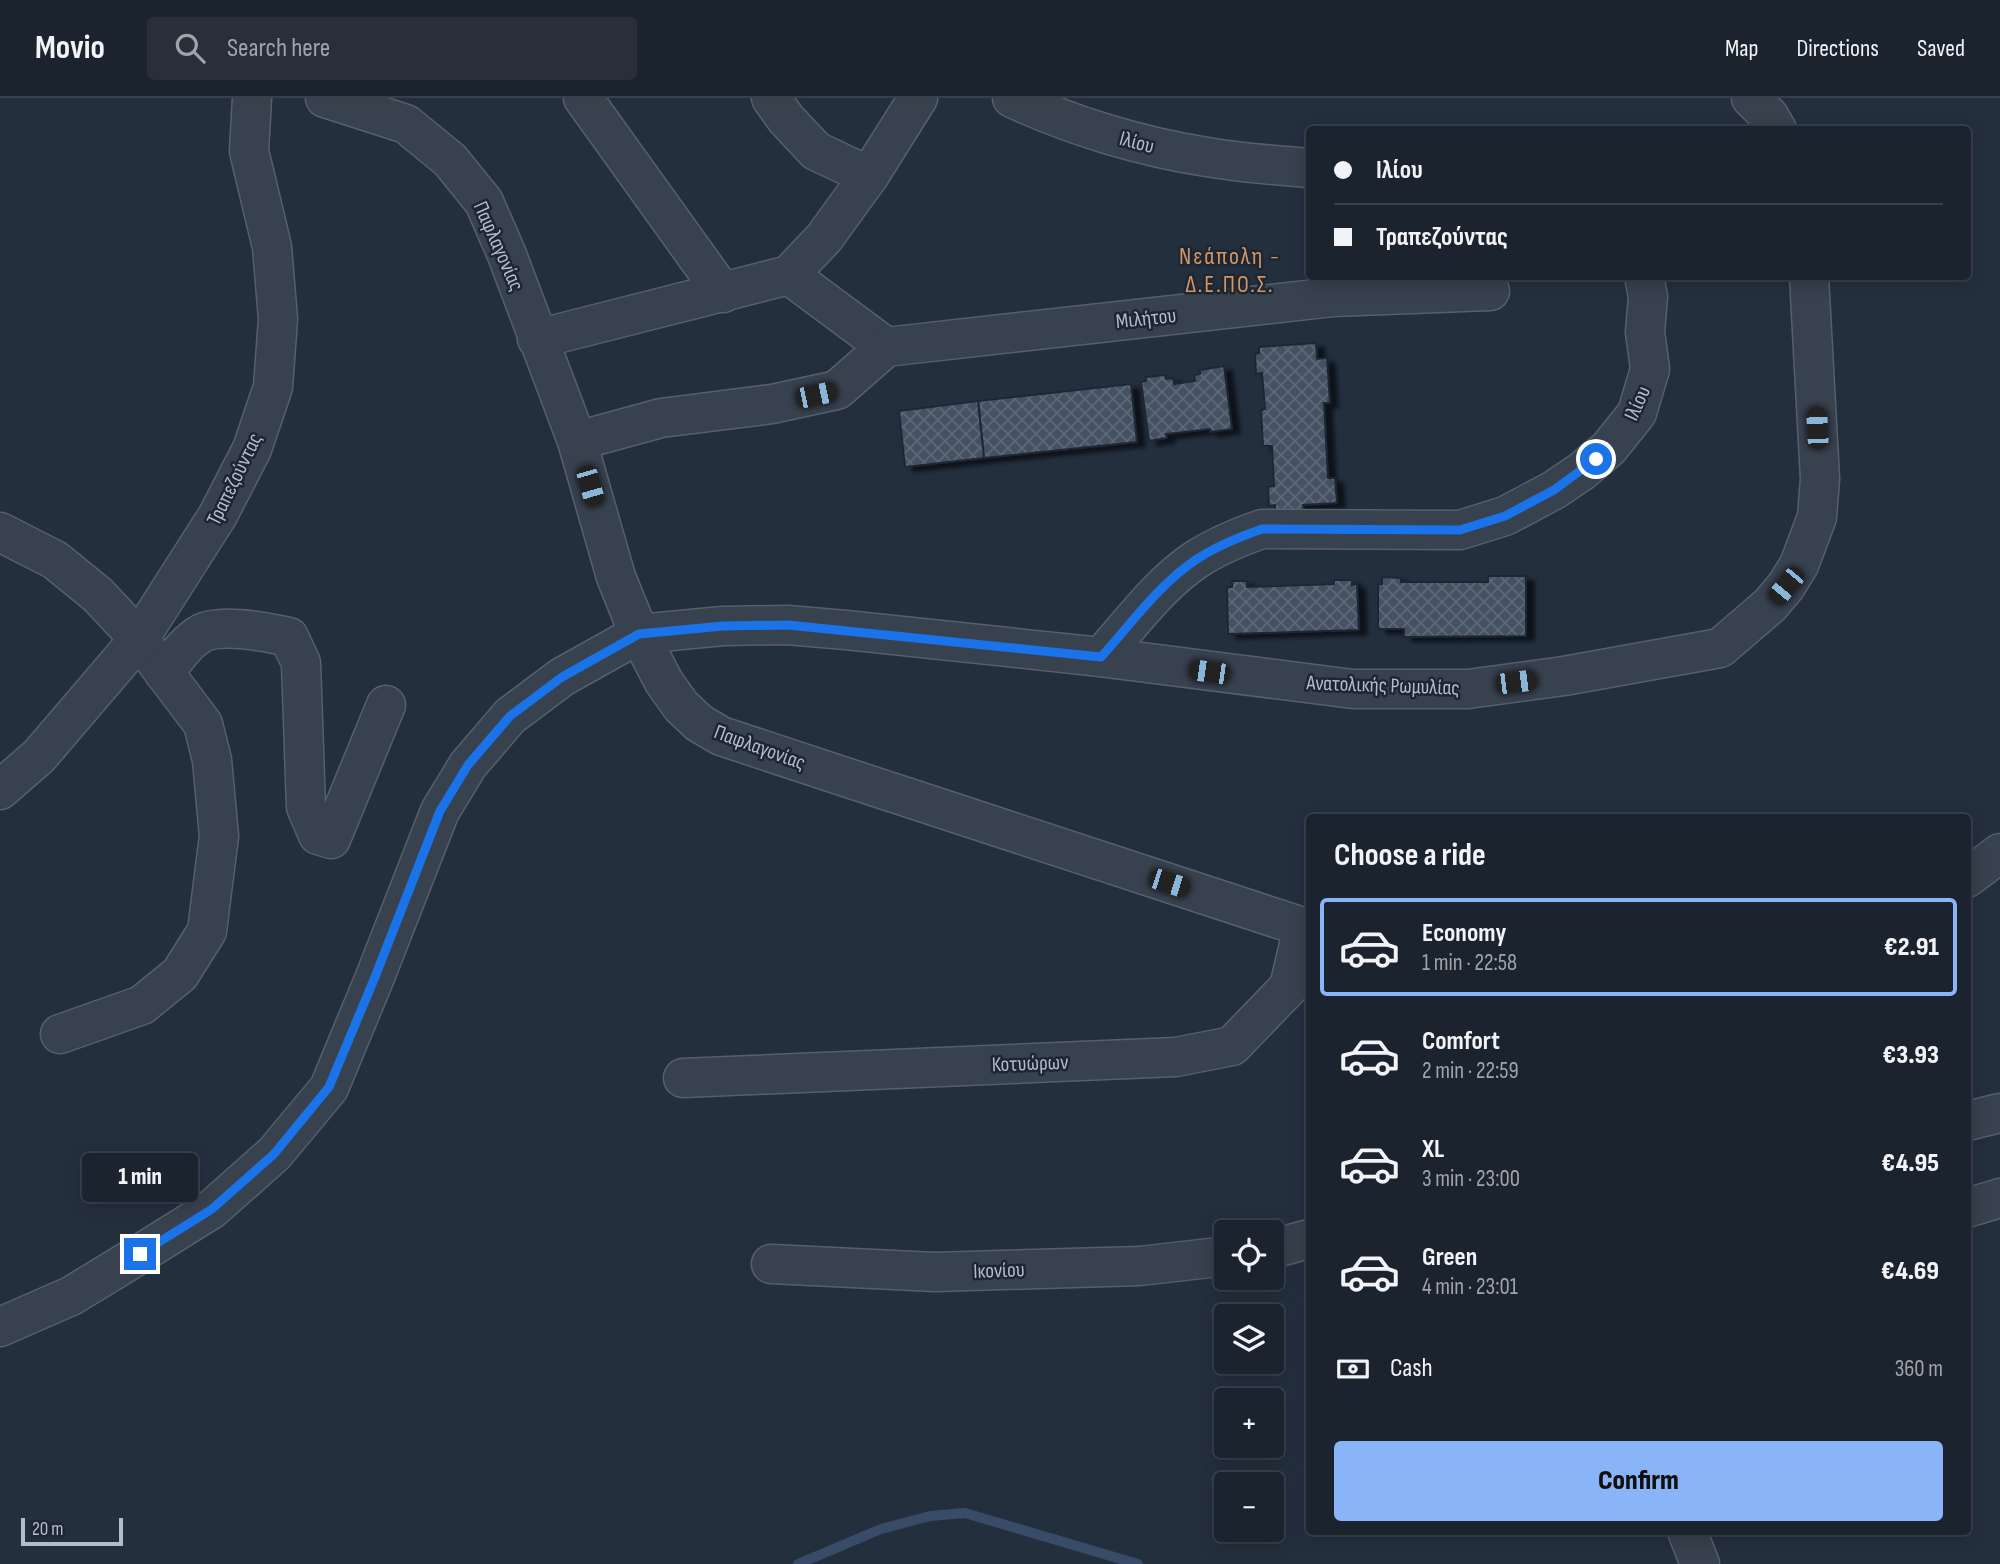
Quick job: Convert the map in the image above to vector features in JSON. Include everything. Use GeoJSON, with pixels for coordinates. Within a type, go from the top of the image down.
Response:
{"type":"FeatureCollection","features":[{"type":"Feature","properties":{"kind":"street","name":"Τραπεζούντας"},"geometry":{"type":"LineString","coordinates":[[0,790],[39,756],[139,639],[218,515],[252,449],[273,387],[278,319],[272,247],[249,151],[252,98]]}},
{"type":"Feature","properties":{"kind":"street","name":"Παφλαγονίας"},"geometry":{"type":"LineString","coordinates":[[325,98],[406,124],[450,160],[484,202],[507,255],[577,441],[616,577],[639,634],[652,662],[681,706],[699,723],[721,736],[1306,928]]}},
{"type":"Feature","properties":{"kind":"street"},"geometry":{"type":"LineString","coordinates":[[583,98],[723,293]]}},
{"type":"Feature","properties":{"kind":"street"},"geometry":{"type":"LineString","coordinates":[[771,98],[786,119],[816,151],[869,176]]}},
{"type":"Feature","properties":{"kind":"street"},"geometry":{"type":"LineString","coordinates":[[537,339],[789,275],[824,238],[869,176],[918,98]]}},
{"type":"Feature","properties":{"kind":"street","name":"Ιλίου"},"geometry":{"type":"LineString","coordinates":[[1012,98],[1034,109],[1101,132],[1157,147],[1209,158],[1306,169]]}},
{"type":"Feature","properties":{"kind":"street"},"geometry":{"type":"LineString","coordinates":[[1751,98],[1769,116],[1775,126]]}},
{"type":"Feature","properties":{"kind":"street"},"geometry":{"type":"LineString","coordinates":[[577,441],[661,418],[772,404],[837,390],[886,348],[789,275]]}},
{"type":"Feature","properties":{"kind":"street","name":"Ιλίου"},"geometry":{"type":"LineString","coordinates":[[1101,657],[1162,589],[1196,559],[1233,540],[1262,529],[1460,530],[1505,516],[1583,471],[1609,447],[1637,413],[1645,391],[1650,369],[1645,332],[1648,297],[1645,280]]}},
{"type":"Feature","properties":{"kind":"street","name":"Ανατολικής Ρωμυλίας"},"geometry":{"type":"LineString","coordinates":[[639,634],[723,626],[788,625],[1101,657],[1353,689],[1468,689],[1564,676],[1720,648],[1770,605],[1786,586],[1799,565],[1817,517],[1819,479],[1809,280]]}},
{"type":"Feature","properties":{"kind":"street","name":"Μιλήτου"},"geometry":{"type":"LineString","coordinates":[[886,348],[1333,297],[1490,291]]}},
{"type":"Feature","properties":{"kind":"street"},"geometry":{"type":"LineString","coordinates":[[0,532],[55,560],[98,595],[139,639],[203,724],[212,761],[219,836],[207,930],[180,974],[142,1005],[60,1034]]}},
{"type":"Feature","properties":{"kind":"street"},"geometry":{"type":"LineString","coordinates":[[164,673],[180,651],[203,632],[238,628],[289,637],[301,663],[306,807],[318,835],[331,839],[386,705]]}},
{"type":"Feature","properties":{"kind":"street"},"geometry":{"type":"LineString","coordinates":[[0,1327],[71,1296],[212,1209],[274,1154],[329,1087],[440,811],[468,765],[510,716],[562,677],[639,634]]}},
{"type":"Feature","properties":{"kind":"street"},"geometry":{"type":"LineString","coordinates":[[1971,875],[2000,853]]}},
{"type":"Feature","properties":{"kind":"street","name":"Κοτυώρων"},"geometry":{"type":"LineString","coordinates":[[683,1077],[1176,1058],[1232,1046],[1289,987],[1306,928]]}},
{"type":"Feature","properties":{"kind":"street"},"geometry":{"type":"LineString","coordinates":[[1971,1120],[2000,1113]]}},
{"type":"Feature","properties":{"kind":"street"},"geometry":{"type":"LineString","coordinates":[[1971,1207],[2000,1198]]}},
{"type":"Feature","properties":{"kind":"street"},"geometry":{"type":"LineString","coordinates":[[1284,1246],[1306,1240]]}},
{"type":"Feature","properties":{"kind":"street","name":"Ικονίου"},"geometry":{"type":"LineString","coordinates":[[771,1264],[935,1272],[1140,1266],[1214,1257]]}},
{"type":"Feature","properties":{"kind":"street"},"geometry":{"type":"LineString","coordinates":[[1689,1535],[1700,1564]]}},
{"type":"Feature","properties":{"kind":"building"},"geometry":{"type":"Polygon","coordinates":[[[1316,343],[1317,359],[1327,358],[1330,403],[1324,403],[1328,478],[1335,478],[1337,503],[1303,505],[1304,512],[1275,514],[1275,505],[1269,506],[1268,487],[1274,486],[1272,446],[1263,446],[1261,410],[1265,409],[1262,373],[1256,374],[1255,354],[1259,353],[1259,347],[1316,343]]]}},
{"type":"Feature","properties":{"kind":"building"},"geometry":{"type":"Polygon","coordinates":[[[1224,366],[1232,429],[1166,434],[1167,438],[1149,441],[1141,382],[1146,381],[1146,377],[1165,375],[1166,379],[1173,378],[1174,384],[1195,381],[1194,375],[1200,374],[1200,370],[1224,366]]]}},
{"type":"Feature","properties":{"kind":"building"},"geometry":{"type":"Polygon","coordinates":[[[1131,384],[1137,442],[984,458],[978,401],[1131,384]]]}},
{"type":"Feature","properties":{"kind":"building"},"geometry":{"type":"Polygon","coordinates":[[[978,401],[984,458],[905,467],[899,411],[978,401]]]}},
{"type":"Feature","properties":{"kind":"building"},"geometry":{"type":"Polygon","coordinates":[[[1488,576],[1526,576],[1526,636],[1404,637],[1404,629],[1378,629],[1378,584],[1382,584],[1382,577],[1401,578],[1401,582],[1488,582],[1488,576]]]}},
{"type":"Feature","properties":{"kind":"building"},"geometry":{"type":"Polygon","coordinates":[[[1334,580],[1352,580],[1352,585],[1357,584],[1359,630],[1228,634],[1227,587],[1232,587],[1232,581],[1247,581],[1247,587],[1334,584],[1334,580]]]}},
{"type":"Feature","properties":{"kind":"waterway"},"geometry":{"type":"LineString","coordinates":[[798,1564],[881,1529],[930,1516],[965,1513],[1138,1564]]}},
{"type":"Feature","properties":{"kind":"district","name":"Νεάπολη - Δ.Ε.ΠΟ.Σ."},"geometry":{"type":"Point","coordinates":[1230,270]}},
{"type":"Feature","properties":{"kind":"route"},"geometry":{"type":"LineString","coordinates":[[140,1254],[212,1209],[274,1154],[329,1087],[440,811],[468,765],[510,716],[562,677],[639,634],[723,626],[788,625],[1101,657],[1162,589],[1196,559],[1233,540],[1262,529],[1460,530],[1505,516],[1554,490],[1596,459]]}}]}
